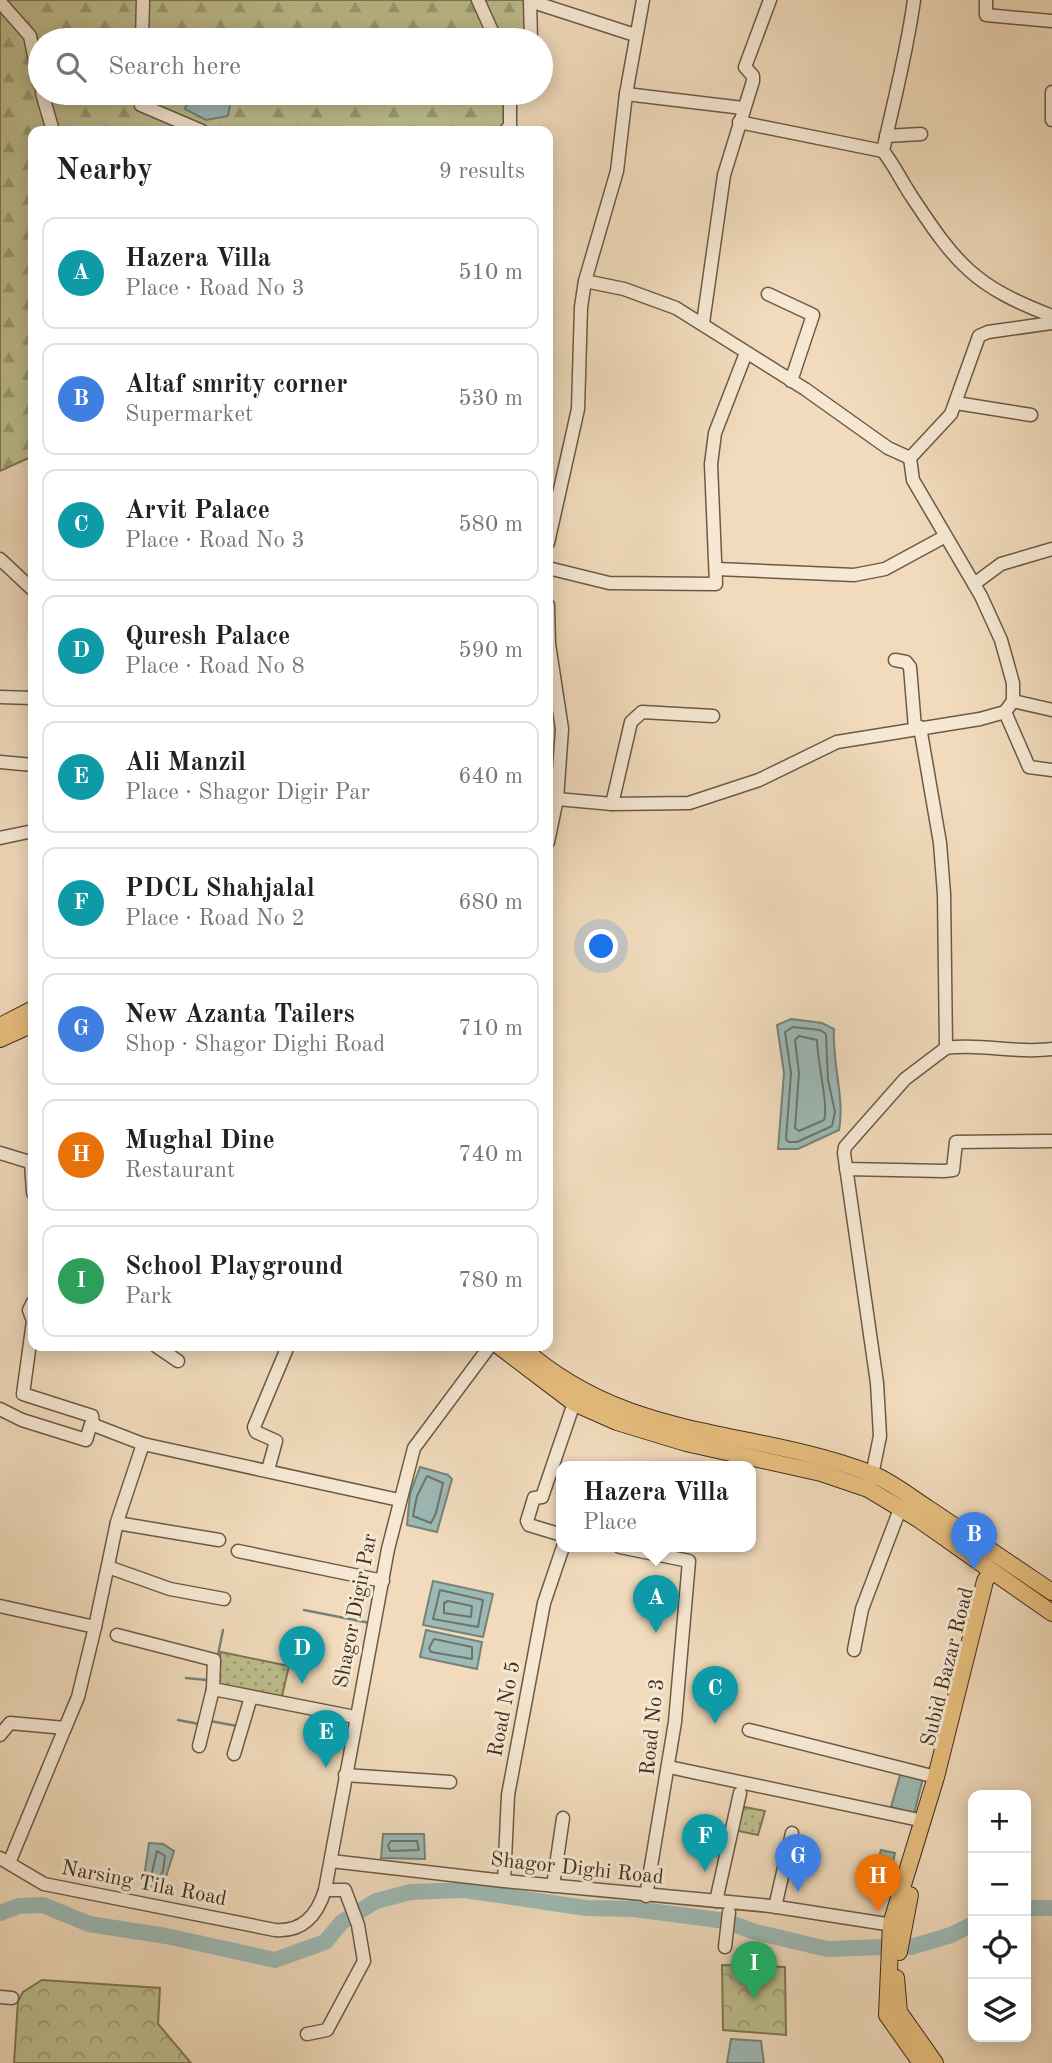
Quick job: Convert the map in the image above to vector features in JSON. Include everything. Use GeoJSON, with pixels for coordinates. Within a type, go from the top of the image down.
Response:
{"type":"FeatureCollection","features":[{"type":"Feature","properties":{"kind":"main road"},"geometry":{"type":"LineString","coordinates":[[0,1039],[10,1026],[28,1013]]}},
{"type":"Feature","properties":{"kind":"main road"},"geometry":{"type":"LineString","coordinates":[[10,1026],[28,1024]]}},
{"type":"Feature","properties":{"kind":"main road"},"geometry":{"type":"LineString","coordinates":[[506,1351],[574,1403],[617,1422],[686,1443],[871,1482],[900,1509],[1052,1612]]}},
{"type":"Feature","properties":{"kind":"main road"},"geometry":{"type":"LineString","coordinates":[[527,1351],[579,1389],[624,1410],[675,1427],[834,1460],[998,1555],[1052,1592]]}},
{"type":"Feature","properties":{"kind":"main road","name":"Subid Bazar Road"},"geometry":{"type":"LineString","coordinates":[[921,2063],[887,2015],[897,1926],[985,1581],[991,1571]]}},
{"type":"Feature","properties":{"kind":"main road","name":"Subid Bazar Road"},"geometry":{"type":"LineString","coordinates":[[935,2063],[899,2012],[895,1989],[897,1926],[990,1588],[991,1571]]}},
{"type":"Feature","properties":{"kind":"street"},"geometry":{"type":"LineString","coordinates":[[142,28],[143,0]]}},
{"type":"Feature","properties":{"kind":"street"},"geometry":{"type":"LineString","coordinates":[[478,0],[491,28]]}},
{"type":"Feature","properties":{"kind":"street"},"geometry":{"type":"LineString","coordinates":[[553,521],[578,410],[585,281],[617,171],[626,94],[643,0]]}},
{"type":"Feature","properties":{"kind":"street"},"geometry":{"type":"LineString","coordinates":[[703,323],[724,175],[753,81],[753,76],[745,68],[771,0]]}},
{"type":"Feature","properties":{"kind":"street"},"geometry":{"type":"LineString","coordinates":[[914,0],[913,25],[902,74],[894,89],[883,151],[941,244],[973,277],[1020,304],[1052,316]]}},
{"type":"Feature","properties":{"kind":"street"},"geometry":{"type":"LineString","coordinates":[[986,0],[986,15],[1052,21]]}},
{"type":"Feature","properties":{"kind":"street"},"geometry":{"type":"LineString","coordinates":[[530,28],[528,1],[635,35]]}},
{"type":"Feature","properties":{"kind":"street"},"geometry":{"type":"LineString","coordinates":[[0,2],[28,34]]}},
{"type":"Feature","properties":{"kind":"street"},"geometry":{"type":"LineString","coordinates":[[1052,92],[1052,120]]}},
{"type":"Feature","properties":{"kind":"street"},"geometry":{"type":"LineString","coordinates":[[626,94],[744,108]]}},
{"type":"Feature","properties":{"kind":"street"},"geometry":{"type":"LineString","coordinates":[[46,105],[52,126]]}},
{"type":"Feature","properties":{"kind":"street"},"geometry":{"type":"LineString","coordinates":[[141,105],[190,126]]}},
{"type":"Feature","properties":{"kind":"street"},"geometry":{"type":"LineString","coordinates":[[510,105],[510,126]]}},
{"type":"Feature","properties":{"kind":"street"},"geometry":{"type":"LineString","coordinates":[[739,122],[883,151]]}},
{"type":"Feature","properties":{"kind":"street"},"geometry":{"type":"LineString","coordinates":[[886,136],[920,134]]}},
{"type":"Feature","properties":{"kind":"street"},"geometry":{"type":"LineString","coordinates":[[585,281],[624,289],[676,307],[888,448],[910,458]]}},
{"type":"Feature","properties":{"kind":"street"},"geometry":{"type":"LineString","coordinates":[[768,294],[813,315],[791,381]]}},
{"type":"Feature","properties":{"kind":"street"},"geometry":{"type":"LineString","coordinates":[[910,458],[944,423],[956,403],[979,336],[1052,323]]}},
{"type":"Feature","properties":{"kind":"street"},"geometry":{"type":"LineString","coordinates":[[553,569],[609,583],[671,586],[716,584],[711,493],[713,443],[746,353]]}},
{"type":"Feature","properties":{"kind":"street"},"geometry":{"type":"LineString","coordinates":[[956,403],[1031,415]]}},
{"type":"Feature","properties":{"kind":"street"},"geometry":{"type":"LineString","coordinates":[[910,458],[913,480],[974,584],[1001,640],[1011,675],[1009,706],[1029,767],[1052,770]]}},
{"type":"Feature","properties":{"kind":"street"},"geometry":{"type":"LineString","coordinates":[[717,569],[854,575],[885,569],[944,537]]}},
{"type":"Feature","properties":{"kind":"street"},"geometry":{"type":"LineString","coordinates":[[974,584],[1001,564],[1052,549]]}},
{"type":"Feature","properties":{"kind":"street"},"geometry":{"type":"LineString","coordinates":[[0,559],[28,585]]}},
{"type":"Feature","properties":{"kind":"street"},"geometry":{"type":"LineString","coordinates":[[895,660],[906,662],[910,667],[917,728],[940,843],[944,894],[946,1048]]}},
{"type":"Feature","properties":{"kind":"street"},"geometry":{"type":"LineString","coordinates":[[0,697],[28,698]]}},
{"type":"Feature","properties":{"kind":"street"},"geometry":{"type":"LineString","coordinates":[[553,699],[562,729],[553,818]]}},
{"type":"Feature","properties":{"kind":"street"},"geometry":{"type":"LineString","coordinates":[[557,799],[612,804],[689,803],[759,780],[837,742],[980,719],[1009,706],[1052,710]]}},
{"type":"Feature","properties":{"kind":"street"},"geometry":{"type":"LineString","coordinates":[[612,804],[631,722],[642,712],[713,716]]}},
{"type":"Feature","properties":{"kind":"street"},"geometry":{"type":"LineString","coordinates":[[0,762],[28,765]]}},
{"type":"Feature","properties":{"kind":"street"},"geometry":{"type":"LineString","coordinates":[[0,838],[28,832]]}},
{"type":"Feature","properties":{"kind":"street"},"geometry":{"type":"LineString","coordinates":[[871,1482],[880,1436],[877,1382],[845,1147],[905,1079],[946,1048],[974,1045],[1011,1051],[1052,1049]]}},
{"type":"Feature","properties":{"kind":"street"},"geometry":{"type":"LineString","coordinates":[[846,1169],[953,1170],[956,1142],[1052,1141]]}},
{"type":"Feature","properties":{"kind":"street"},"geometry":{"type":"LineString","coordinates":[[0,1153],[28,1162]]}},
{"type":"Feature","properties":{"kind":"street"},"geometry":{"type":"LineString","coordinates":[[0,1409],[22,1420],[86,1440],[93,1424],[92,1416],[23,1394],[29,1351]]}},
{"type":"Feature","properties":{"kind":"street"},"geometry":{"type":"LineString","coordinates":[[163,1351],[178,1361]]}},
{"type":"Feature","properties":{"kind":"street"},"geometry":{"type":"LineString","coordinates":[[268,1470],[276,1441],[256,1432],[254,1427],[286,1351]]}},
{"type":"Feature","properties":{"kind":"street","name":"Shagor Digir Par"},"geometry":{"type":"LineString","coordinates":[[286,1931],[303,1925],[316,1910],[325,1890],[355,1717],[399,1500],[414,1448],[485,1351]]}},
{"type":"Feature","properties":{"kind":"street"},"geometry":{"type":"LineString","coordinates":[[556,1461],[574,1403]]}},
{"type":"Feature","properties":{"kind":"street"},"geometry":{"type":"LineString","coordinates":[[93,1424],[143,1444],[399,1500]]}},
{"type":"Feature","properties":{"kind":"street"},"geometry":{"type":"LineString","coordinates":[[5,1860],[78,1698],[117,1523],[143,1444]]}},
{"type":"Feature","properties":{"kind":"street"},"geometry":{"type":"LineString","coordinates":[[556,1461],[542,1497],[534,1498],[527,1521],[528,1525],[556,1533]]}},
{"type":"Feature","properties":{"kind":"street"},"geometry":{"type":"LineString","coordinates":[[854,1650],[862,1609],[900,1509]]}},
{"type":"Feature","properties":{"kind":"street"},"geometry":{"type":"LineString","coordinates":[[117,1523],[219,1540]]}},
{"type":"Feature","properties":{"kind":"street"},"geometry":{"type":"LineString","coordinates":[[238,1551],[383,1581]]}},
{"type":"Feature","properties":{"kind":"street","name":"Road No 5"},"geometry":{"type":"LineString","coordinates":[[504,1881],[508,1795],[544,1603],[561,1552]]}},
{"type":"Feature","properties":{"kind":"street","name":"Road No 3"},"geometry":{"type":"LineString","coordinates":[[645,1552],[689,1561],[669,1767],[646,1896]]}},
{"type":"Feature","properties":{"kind":"street"},"geometry":{"type":"LineString","coordinates":[[991,1571],[998,1555]]}},
{"type":"Feature","properties":{"kind":"street"},"geometry":{"type":"LineString","coordinates":[[108,1567],[170,1589],[224,1599]]}},
{"type":"Feature","properties":{"kind":"street"},"geometry":{"type":"LineString","coordinates":[[0,1606],[94,1627]]}},
{"type":"Feature","properties":{"kind":"street"},"geometry":{"type":"LineString","coordinates":[[117,1635],[214,1660],[213,1689],[199,1746]]}},
{"type":"Feature","properties":{"kind":"street"},"geometry":{"type":"LineString","coordinates":[[213,1689],[355,1717]]}},
{"type":"Feature","properties":{"kind":"street"},"geometry":{"type":"LineString","coordinates":[[234,1754],[251,1697]]}},
{"type":"Feature","properties":{"kind":"street"},"geometry":{"type":"LineString","coordinates":[[0,1735],[10,1723],[65,1728]]}},
{"type":"Feature","properties":{"kind":"street"},"geometry":{"type":"LineString","coordinates":[[749,1730],[936,1777]]}},
{"type":"Feature","properties":{"kind":"street"},"geometry":{"type":"LineString","coordinates":[[669,1767],[924,1821]]}},
{"type":"Feature","properties":{"kind":"street"},"geometry":{"type":"LineString","coordinates":[[345,1775],[450,1782]]}},
{"type":"Feature","properties":{"kind":"street"},"geometry":{"type":"LineString","coordinates":[[716,1901],[740,1793]]}},
{"type":"Feature","properties":{"kind":"street"},"geometry":{"type":"LineString","coordinates":[[553,1886],[564,1818]]}},
{"type":"Feature","properties":{"kind":"street"},"geometry":{"type":"LineString","coordinates":[[775,1907],[792,1833]]}},
{"type":"Feature","properties":{"kind":"street","name":"Narsing Tila Road"},"geometry":{"type":"LineString","coordinates":[[5,1860],[44,1884],[286,1931]]}},
{"type":"Feature","properties":{"kind":"street","name":"Shagor Dighi Road"},"geometry":{"type":"LineString","coordinates":[[331,1861],[646,1896],[775,1907],[897,1926]]}},
{"type":"Feature","properties":{"kind":"street"},"geometry":{"type":"LineString","coordinates":[[307,2035],[327,2030],[364,1961],[358,1925],[345,1890],[325,1890]]}},
{"type":"Feature","properties":{"kind":"street"},"geometry":{"type":"LineString","coordinates":[[725,1947],[729,1912]]}},
{"type":"Feature","properties":{"kind":"green space"},"geometry":{"type":"Polygon","coordinates":[[[0,0],[538,0],[532,28],[28,28],[28,105],[516,105],[512,126],[28,126],[28,458],[0,471],[0,0]]]}},
{"type":"Feature","properties":{"kind":"green space"},"geometry":{"type":"Polygon","coordinates":[[[221,1652],[289,1666],[281,1700],[223,1689],[215,1678],[221,1652]]]}},
{"type":"Feature","properties":{"kind":"green space"},"geometry":{"type":"Polygon","coordinates":[[[739,1806],[765,1811],[758,1835],[734,1830],[739,1806]]]}},
{"type":"Feature","properties":{"kind":"green space"},"geometry":{"type":"Polygon","coordinates":[[[722,1965],[785,1967],[786,2035],[723,2030],[722,1965]]]}},
{"type":"Feature","properties":{"kind":"green space"},"geometry":{"type":"Polygon","coordinates":[[[42,1980],[160,1988],[158,2024],[191,2063],[14,2063],[18,2001],[23,1992],[42,1980]]]}},
{"type":"Feature","properties":{"kind":"water"},"geometry":{"type":"Polygon","coordinates":[[[186,105],[230,105],[228,116],[206,120],[185,109],[186,105]]]}},
{"type":"Feature","properties":{"kind":"water"},"geometry":{"type":"Polygon","coordinates":[[[791,1019],[822,1023],[834,1029],[840,1093],[839,1130],[798,1149],[778,1149],[784,1073],[777,1025],[791,1019]]]}},
{"type":"Feature","properties":{"kind":"water"},"geometry":{"type":"Polygon","coordinates":[[[420,1467],[448,1475],[452,1479],[437,1532],[407,1525],[410,1494],[420,1467]]]}},
{"type":"Feature","properties":{"kind":"water"},"geometry":{"type":"Polygon","coordinates":[[[433,1581],[493,1594],[483,1637],[423,1625],[433,1581]]]}},
{"type":"Feature","properties":{"kind":"water"},"geometry":{"type":"Polygon","coordinates":[[[426,1630],[482,1642],[477,1669],[420,1657],[426,1630]]]}},
{"type":"Feature","properties":{"kind":"water"},"geometry":{"type":"Polygon","coordinates":[[[901,1772],[923,1778],[914,1814],[891,1807],[901,1772]]]}},
{"type":"Feature","properties":{"kind":"water"},"geometry":{"type":"Polygon","coordinates":[[[383,1834],[424,1834],[425,1859],[381,1858],[383,1834]]]}},
{"type":"Feature","properties":{"kind":"water"},"geometry":{"type":"Polygon","coordinates":[[[149,1843],[163,1844],[174,1851],[161,1893],[142,1891],[149,1843]]]}},
{"type":"Feature","properties":{"kind":"water"},"geometry":{"type":"Polygon","coordinates":[[[881,1850],[895,1853],[885,1898],[868,1893],[881,1850]]]}},
{"type":"Feature","properties":{"kind":"water"},"geometry":{"type":"Polygon","coordinates":[[[731,2039],[761,2041],[764,2063],[727,2063],[731,2039]]]}},
{"type":"Feature","properties":{"kind":"waterway"},"geometry":{"type":"LineString","coordinates":[[304,1610],[370,1623]]}},
{"type":"Feature","properties":{"kind":"waterway"},"geometry":{"type":"LineString","coordinates":[[218,1655],[223,1630]]}},
{"type":"Feature","properties":{"kind":"waterway"},"geometry":{"type":"LineString","coordinates":[[186,1678],[207,1680]]}},
{"type":"Feature","properties":{"kind":"waterway"},"geometry":{"type":"LineString","coordinates":[[178,1720],[199,1724]]}},
{"type":"Feature","properties":{"kind":"waterway"},"geometry":{"type":"LineString","coordinates":[[210,1721],[237,1726]]}},
{"type":"Feature","properties":{"kind":"waterway"},"geometry":{"type":"LineString","coordinates":[[0,1913],[19,1906],[43,1905],[89,1924],[166,1936],[275,1960],[325,1942],[342,1922],[376,1901],[411,1892],[464,1890],[586,1908],[634,1909],[726,1921],[752,1931],[827,1949],[883,1947]]}},
{"type":"Feature","properties":{"kind":"waterway"},"geometry":{"type":"LineString","coordinates":[[1031,1908],[1052,1908]]}},
{"type":"Feature","properties":{"kind":"waterway"},"geometry":{"type":"LineString","coordinates":[[911,1947],[951,1935],[968,1926]]}},
{"type":"Feature","properties":{"kind":"place","name":"Altaf smrity corner"},"geometry":{"type":"Point","coordinates":[974,1570]}},
{"type":"Feature","properties":{"kind":"place","name":"Hazera Villa"},"geometry":{"type":"Point","coordinates":[656,1633]}},
{"type":"Feature","properties":{"kind":"place","name":"Quresh Palace"},"geometry":{"type":"Point","coordinates":[302,1684]}},
{"type":"Feature","properties":{"kind":"place","name":"Arvit Palace"},"geometry":{"type":"Point","coordinates":[715,1724]}},
{"type":"Feature","properties":{"kind":"place","name":"Ali Manzil"},"geometry":{"type":"Point","coordinates":[326,1768]}},
{"type":"Feature","properties":{"kind":"place","name":"PDCL Shahjalal"},"geometry":{"type":"Point","coordinates":[705,1872]}},
{"type":"Feature","properties":{"kind":"place","name":"New Azanta Tailers"},"geometry":{"type":"Point","coordinates":[798,1892]}},
{"type":"Feature","properties":{"kind":"place","name":"Mughal Dine"},"geometry":{"type":"Point","coordinates":[878,1912]}},
{"type":"Feature","properties":{"kind":"place","name":"School Playground"},"geometry":{"type":"Point","coordinates":[754,1999]}}]}
